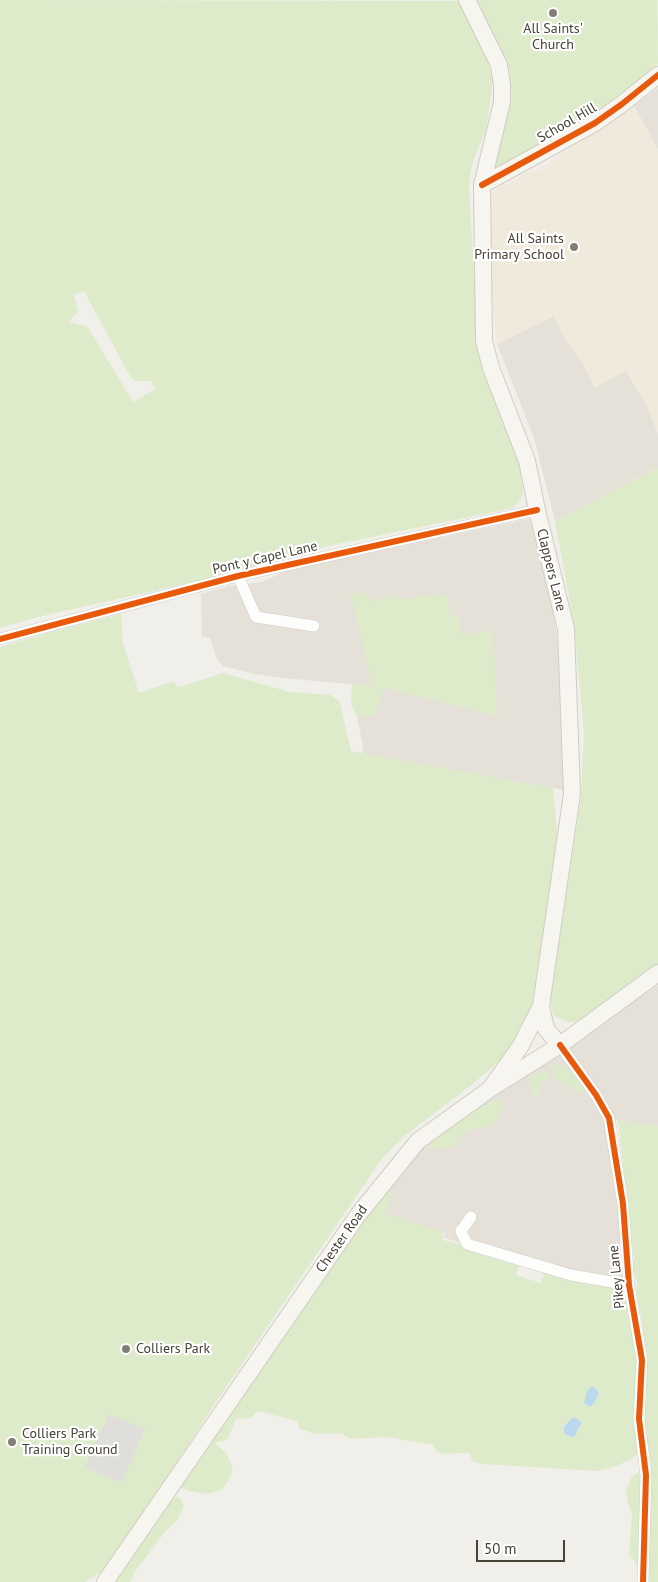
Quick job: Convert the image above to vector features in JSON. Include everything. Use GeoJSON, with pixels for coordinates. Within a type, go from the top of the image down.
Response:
{"type":"FeatureCollection","features":[{"type":"Feature","properties":{"kind":"main road","name":"Clappers Lane"},"geometry":{"type":"LineString","coordinates":[[467,0],[499,65],[502,85],[502,102],[482,185],[484,341],[490,368],[527,461],[566,629],[572,794],[541,1006],[520,1048],[490,1089]]}},
{"type":"Feature","properties":{"kind":"main road","name":"School Hill"},"geometry":{"type":"LineString","coordinates":[[482,185],[595,123],[658,75]]}},
{"type":"Feature","properties":{"kind":"main road","name":"Chester Road"},"geometry":{"type":"LineString","coordinates":[[105,1582],[358,1215],[418,1141],[490,1089],[560,1045],[658,973]]}},
{"type":"Feature","properties":{"kind":"main road","name":"Clappers Lane"},"geometry":{"type":"LineString","coordinates":[[541,1006],[546,1029],[560,1045]]}},
{"type":"Feature","properties":{"kind":"street","name":"Pont y Capel Lane"},"geometry":{"type":"LineString","coordinates":[[0,639],[238,576],[537,510]]}},
{"type":"Feature","properties":{"kind":"street"},"geometry":{"type":"LineString","coordinates":[[238,576],[256,617],[314,626]]}},
{"type":"Feature","properties":{"kind":"street","name":"Pikey Lane"},"geometry":{"type":"LineString","coordinates":[[560,1045],[596,1095],[609,1118],[623,1204],[629,1285],[642,1360],[639,1419],[646,1474],[643,1582]]}},
{"type":"Feature","properties":{"kind":"street"},"geometry":{"type":"LineString","coordinates":[[471,1217],[461,1231],[467,1244],[571,1275],[629,1285]]}},
{"type":"Feature","properties":{"kind":"shaded area"},"geometry":{"type":"Polygon","coordinates":[[[658,88],[658,150],[634,106],[658,88]]]}},
{"type":"Feature","properties":{"kind":"shaded area","name":"All Saints Primary School"},"geometry":{"type":"Polygon","coordinates":[[[634,106],[658,150],[658,433],[647,406],[626,370],[595,388],[580,359],[564,337],[554,316],[497,344],[492,301],[490,193],[533,170],[535,172],[634,106]]]}},
{"type":"Feature","properties":{"kind":"shaded area"},"geometry":{"type":"Polygon","coordinates":[[[554,316],[564,337],[580,359],[626,370],[647,406],[658,433],[658,467],[555,521],[534,438],[497,344],[554,316]]]}},
{"type":"Feature","properties":{"kind":"shaded area"},"geometry":{"type":"Polygon","coordinates":[[[529,519],[538,543],[554,613],[564,706],[564,790],[362,754],[363,746],[357,717],[376,715],[372,686],[282,678],[223,666],[217,659],[210,638],[202,637],[201,594],[230,586],[262,582],[288,570],[529,519]]]}},
{"type":"Feature","properties":{"kind":"shaded area"},"geometry":{"type":"Polygon","coordinates":[[[658,985],[658,1127],[606,1119],[636,1288],[628,1292],[620,1287],[463,1246],[459,1242],[444,1238],[445,1233],[384,1213],[389,1187],[422,1149],[453,1122],[555,1056],[658,985]]]}},
{"type":"Feature","properties":{"kind":"shaded area"},"geometry":{"type":"Polygon","coordinates":[[[109,1414],[145,1430],[121,1483],[85,1467],[109,1414]]]}},
{"type":"Feature","properties":{"kind":"green space"},"geometry":{"type":"Polygon","coordinates":[[[0,0],[462,1],[482,40],[493,81],[486,129],[473,161],[470,176],[469,189],[474,271],[479,326],[516,445],[523,493],[521,499],[513,508],[328,546],[206,579],[38,617],[0,628],[0,0]],[[84,291],[74,295],[78,312],[69,322],[87,326],[133,402],[155,389],[151,381],[136,381],[131,378],[84,291]]]}},
{"type":"Feature","properties":{"kind":"green space"},"geometry":{"type":"Polygon","coordinates":[[[477,0],[657,0],[658,64],[612,102],[575,125],[497,167],[494,158],[512,96],[509,71],[477,0]]]}},
{"type":"Feature","properties":{"kind":"green space"},"geometry":{"type":"Polygon","coordinates":[[[658,467],[658,964],[590,1014],[573,1022],[568,1022],[554,1016],[550,1003],[581,797],[584,733],[574,625],[555,521],[658,467]]]}},
{"type":"Feature","properties":{"kind":"green space"},"geometry":{"type":"Polygon","coordinates":[[[350,592],[367,594],[374,601],[397,596],[398,600],[433,594],[447,596],[450,615],[458,615],[462,634],[493,631],[497,716],[383,688],[376,715],[357,717],[351,703],[352,684],[372,685],[350,592]]]}},
{"type":"Feature","properties":{"kind":"green space"},"geometry":{"type":"Polygon","coordinates":[[[121,614],[123,644],[139,693],[174,681],[177,687],[180,687],[223,673],[290,692],[331,695],[340,703],[351,751],[553,788],[558,843],[530,1019],[512,1050],[474,1083],[403,1137],[381,1160],[218,1399],[108,1568],[85,1582],[0,1582],[0,647],[121,614]]]}},
{"type":"Feature","properties":{"kind":"green space"},"geometry":{"type":"Polygon","coordinates":[[[559,1065],[579,1079],[584,1092],[575,1091],[553,1075],[553,1067],[559,1065]]]}},
{"type":"Feature","properties":{"kind":"green space"},"geometry":{"type":"Polygon","coordinates":[[[549,1072],[550,1078],[540,1084],[540,1093],[536,1097],[529,1085],[531,1076],[549,1072]]]}},
{"type":"Feature","properties":{"kind":"green space"},"geometry":{"type":"Polygon","coordinates":[[[501,1098],[503,1109],[493,1125],[465,1132],[453,1146],[442,1148],[428,1147],[443,1132],[462,1118],[501,1098]]]}},
{"type":"Feature","properties":{"kind":"green space"},"geometry":{"type":"Polygon","coordinates":[[[618,1120],[658,1127],[658,1582],[648,1582],[650,1560],[639,1567],[629,1555],[632,1515],[626,1491],[632,1476],[651,1466],[649,1453],[638,1454],[616,1466],[597,1471],[482,1464],[472,1461],[470,1453],[450,1454],[437,1452],[434,1445],[386,1437],[350,1439],[341,1433],[316,1434],[300,1429],[297,1421],[258,1411],[251,1418],[236,1419],[228,1439],[215,1443],[227,1454],[233,1470],[228,1481],[220,1490],[210,1493],[193,1492],[178,1486],[255,1372],[277,1347],[316,1282],[389,1187],[392,1194],[385,1213],[444,1232],[442,1240],[458,1243],[469,1251],[519,1266],[516,1275],[541,1283],[544,1273],[620,1289],[627,1293],[643,1333],[642,1318],[637,1298],[637,1279],[632,1270],[634,1258],[618,1120]],[[582,1421],[568,1422],[564,1425],[564,1433],[574,1437],[582,1421]]]}},
{"type":"Feature","properties":{"kind":"green space"},"geometry":{"type":"Polygon","coordinates":[[[171,1496],[180,1498],[184,1506],[178,1519],[165,1532],[134,1573],[130,1582],[116,1582],[115,1576],[171,1496]]]}},
{"type":"Feature","properties":{"kind":"water"},"geometry":{"type":"Polygon","coordinates":[[[592,1386],[599,1392],[595,1402],[590,1407],[584,1403],[587,1391],[592,1386]]]}},
{"type":"Feature","properties":{"kind":"water"},"geometry":{"type":"Polygon","coordinates":[[[574,1417],[582,1422],[574,1437],[571,1437],[564,1433],[564,1426],[574,1417]]]}},
{"type":"Feature","properties":{"kind":"cycle path"},"geometry":{"type":"LineString","coordinates":[[482,185],[595,123],[658,75]]}},
{"type":"Feature","properties":{"kind":"cycle path"},"geometry":{"type":"LineString","coordinates":[[0,639],[238,576],[537,510]]}},
{"type":"Feature","properties":{"kind":"cycle path"},"geometry":{"type":"LineString","coordinates":[[560,1045],[596,1095],[609,1118],[623,1204],[629,1285],[642,1360],[639,1419],[646,1475],[643,1582]]}},
{"type":"Feature","properties":{"kind":"place","name":"All Saints' Church"},"geometry":{"type":"Point","coordinates":[553,13]}},
{"type":"Feature","properties":{"kind":"place","name":"All Saints Primary School"},"geometry":{"type":"Point","coordinates":[574,247]}},
{"type":"Feature","properties":{"kind":"place","name":"Colliers Park"},"geometry":{"type":"Point","coordinates":[126,1349]}},
{"type":"Feature","properties":{"kind":"place","name":"Colliers Park Training Ground"},"geometry":{"type":"Point","coordinates":[12,1442]}}]}
